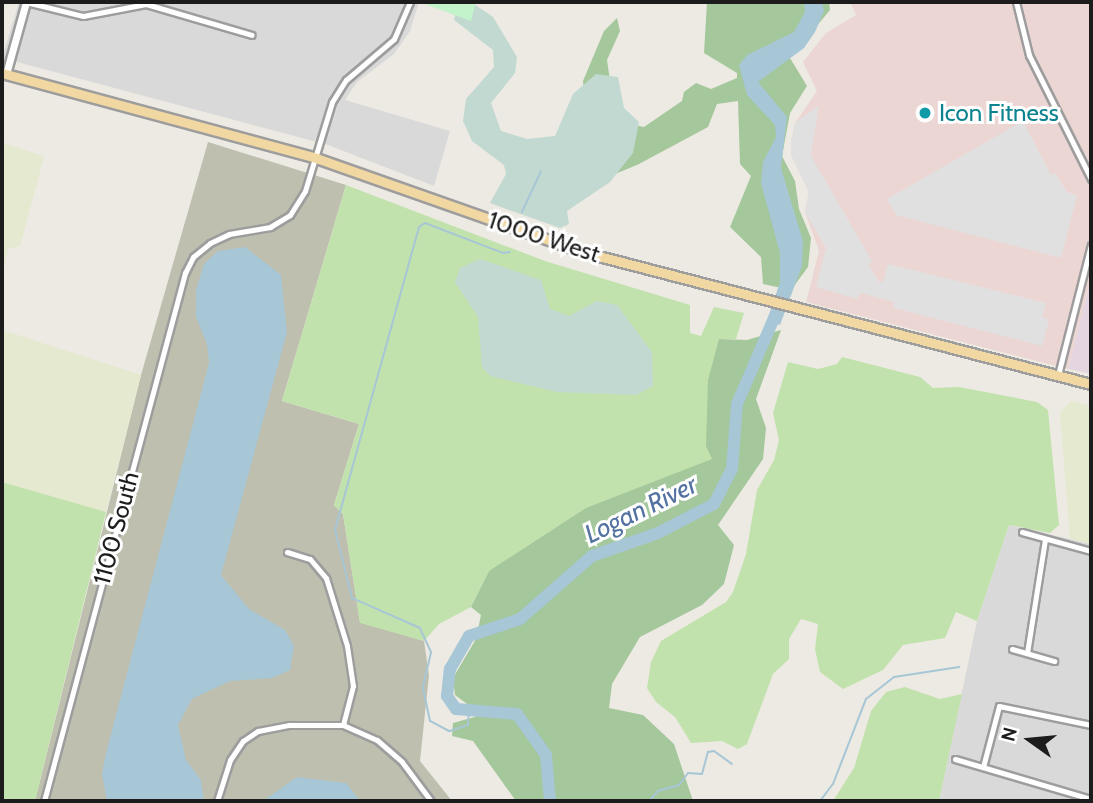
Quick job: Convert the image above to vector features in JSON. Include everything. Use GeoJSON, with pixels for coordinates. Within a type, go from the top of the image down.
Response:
{"type":"FeatureCollection","features":[{"type":"Feature","properties":{"kind":"main road","name":"1000 West"},"geometry":{"type":"LineString","coordinates":[[4,73],[316,158],[535,236],[752,298],[1091,384]]}},
{"type":"Feature","properties":{"kind":"street"},"geometry":{"type":"LineString","coordinates":[[4,73],[26,2],[83,16],[146,4],[251,35]]}},
{"type":"Feature","properties":{"kind":"street"},"geometry":{"type":"LineString","coordinates":[[316,158],[332,102],[346,80],[394,39],[410,2]]}},
{"type":"Feature","properties":{"kind":"street"},"geometry":{"type":"LineString","coordinates":[[1016,2],[1029,55],[1091,179]]}},
{"type":"Feature","properties":{"kind":"street","name":"1100 South"},"geometry":{"type":"LineString","coordinates":[[44,801],[185,273],[193,257],[229,234],[270,227],[290,215],[305,191],[316,158]]}},
{"type":"Feature","properties":{"kind":"street"},"geometry":{"type":"LineString","coordinates":[[1058,375],[1091,245]]}},
{"type":"Feature","properties":{"kind":"street"},"geometry":{"type":"LineString","coordinates":[[1022,532],[1091,551]]}},
{"type":"Feature","properties":{"kind":"street"},"geometry":{"type":"LineString","coordinates":[[1027,653],[1045,539]]}},
{"type":"Feature","properties":{"kind":"street"},"geometry":{"type":"LineString","coordinates":[[286,552],[310,559],[326,578],[348,646],[353,686],[343,724]]}},
{"type":"Feature","properties":{"kind":"street"},"geometry":{"type":"LineString","coordinates":[[1012,649],[1054,661]]}},
{"type":"Feature","properties":{"kind":"street"},"geometry":{"type":"LineString","coordinates":[[983,767],[999,706],[1091,725]]}},
{"type":"Feature","properties":{"kind":"street"},"geometry":{"type":"LineString","coordinates":[[217,801],[230,760],[243,741],[258,731],[289,725],[343,724],[377,740],[402,762],[431,801]]}},
{"type":"Feature","properties":{"kind":"street"},"geometry":{"type":"LineString","coordinates":[[955,759],[1091,799]]}},
{"type":"Feature","properties":{"kind":"shaded area"},"geometry":{"type":"Polygon","coordinates":[[[19,2],[419,2],[410,31],[394,54],[357,82],[345,100],[450,131],[434,186],[328,145],[2,58],[19,2]]]}},
{"type":"Feature","properties":{"kind":"shaded area"},"geometry":{"type":"Polygon","coordinates":[[[471,2],[493,17],[517,57],[515,73],[491,103],[501,131],[527,139],[555,136],[573,94],[596,74],[618,77],[624,108],[639,122],[633,153],[610,182],[567,211],[569,224],[560,228],[490,203],[506,174],[504,165],[472,141],[463,121],[466,99],[494,67],[493,50],[454,20],[457,9],[471,2]]]}},
{"type":"Feature","properties":{"kind":"shaded area"},"geometry":{"type":"Polygon","coordinates":[[[850,2],[1091,2],[1091,279],[1068,369],[806,302],[819,251],[805,212],[809,192],[791,155],[791,141],[795,123],[817,91],[803,62],[826,33],[856,15],[850,2]]]}},
{"type":"Feature","properties":{"kind":"shaded area"},"geometry":{"type":"Polygon","coordinates":[[[819,105],[811,156],[872,261],[869,266],[879,282],[883,282],[888,264],[1046,303],[1042,317],[1049,320],[1042,346],[894,308],[894,302],[861,293],[857,299],[816,287],[826,248],[805,212],[809,192],[791,155],[791,141],[795,123],[819,105]]]}},
{"type":"Feature","properties":{"kind":"shaded area"},"geometry":{"type":"Polygon","coordinates":[[[1023,121],[1051,175],[1055,173],[1067,192],[1077,195],[1061,258],[896,215],[887,199],[1023,121]]]}},
{"type":"Feature","properties":{"kind":"shaded area"},"geometry":{"type":"Polygon","coordinates":[[[208,142],[346,185],[282,401],[359,424],[334,505],[343,514],[360,622],[424,641],[429,675],[420,761],[452,801],[35,801],[141,375],[208,142]]]}},
{"type":"Feature","properties":{"kind":"shaded area"},"geometry":{"type":"Polygon","coordinates":[[[2,143],[44,156],[20,246],[8,249],[2,276],[2,143]]]}},
{"type":"Feature","properties":{"kind":"shaded area"},"geometry":{"type":"Polygon","coordinates":[[[480,259],[541,280],[550,309],[569,316],[597,301],[617,305],[652,352],[653,386],[636,395],[557,392],[490,376],[482,367],[478,317],[455,282],[460,268],[480,259]]]}},
{"type":"Feature","properties":{"kind":"shaded area"},"geometry":{"type":"Polygon","coordinates":[[[1091,279],[1091,374],[1068,369],[1091,279]]]}},
{"type":"Feature","properties":{"kind":"shaded area"},"geometry":{"type":"Polygon","coordinates":[[[2,330],[141,375],[106,512],[2,482],[2,330]]]}},
{"type":"Feature","properties":{"kind":"shaded area"},"geometry":{"type":"Polygon","coordinates":[[[1072,401],[1091,406],[1091,544],[1070,539],[1060,412],[1072,401]]]}},
{"type":"Feature","properties":{"kind":"shaded area"},"geometry":{"type":"Polygon","coordinates":[[[1009,525],[1091,544],[1091,801],[939,801],[977,621],[1009,525]]]}},
{"type":"Feature","properties":{"kind":"green space"},"geometry":{"type":"Polygon","coordinates":[[[419,2],[476,2],[471,21],[419,2]]]}},
{"type":"Feature","properties":{"kind":"green space"},"geometry":{"type":"Polygon","coordinates":[[[707,2],[829,2],[830,10],[790,58],[807,86],[790,113],[782,156],[795,181],[799,209],[811,238],[808,267],[791,290],[763,284],[761,257],[730,227],[751,176],[740,164],[738,101],[717,104],[708,127],[639,164],[553,200],[563,216],[550,224],[493,202],[564,153],[585,100],[583,81],[604,31],[617,18],[620,31],[607,60],[616,121],[644,127],[682,101],[684,92],[696,83],[711,89],[737,78],[737,73],[704,53],[707,2]]]}},
{"type":"Feature","properties":{"kind":"green space"},"geometry":{"type":"Polygon","coordinates":[[[346,185],[545,261],[690,305],[690,333],[701,336],[714,307],[744,313],[736,339],[719,339],[713,459],[489,571],[471,607],[439,624],[424,641],[360,623],[343,514],[334,505],[359,424],[282,401],[346,185]]]}},
{"type":"Feature","properties":{"kind":"green space"},"geometry":{"type":"Polygon","coordinates":[[[781,330],[756,399],[766,428],[763,459],[718,525],[734,545],[724,584],[702,605],[640,637],[612,684],[609,708],[643,715],[674,744],[693,801],[516,801],[473,741],[452,736],[453,723],[482,715],[455,695],[453,678],[476,639],[481,615],[471,607],[489,571],[586,508],[712,459],[706,446],[708,380],[719,339],[747,340],[781,330]]]}},
{"type":"Feature","properties":{"kind":"green space"},"geometry":{"type":"Polygon","coordinates":[[[842,357],[920,377],[933,388],[959,387],[1037,402],[1048,410],[1059,525],[1050,533],[1009,525],[977,621],[956,612],[945,638],[903,645],[883,670],[843,689],[820,672],[815,649],[818,624],[801,619],[789,639],[789,659],[773,674],[747,744],[738,749],[722,741],[691,743],[675,717],[656,702],[647,688],[651,662],[661,641],[726,602],[733,592],[746,554],[757,490],[774,460],[779,440],[773,413],[788,362],[818,369],[837,364],[842,357]]]}},
{"type":"Feature","properties":{"kind":"green space"},"geometry":{"type":"Polygon","coordinates":[[[2,482],[106,512],[35,801],[2,801],[2,482]]]}},
{"type":"Feature","properties":{"kind":"green space"},"geometry":{"type":"Polygon","coordinates":[[[905,687],[940,699],[962,694],[939,801],[833,801],[854,768],[871,711],[886,692],[905,687]]]}},
{"type":"Feature","properties":{"kind":"water"},"geometry":{"type":"Polygon","coordinates":[[[804,2],[822,2],[824,11],[815,32],[804,48],[758,82],[787,117],[781,168],[803,241],[802,266],[780,325],[767,321],[780,282],[780,253],[761,183],[763,162],[776,137],[775,125],[747,95],[739,65],[747,55],[794,32],[805,12],[804,2]]]}},
{"type":"Feature","properties":{"kind":"water"},"geometry":{"type":"Polygon","coordinates":[[[245,247],[281,275],[287,332],[221,575],[249,609],[285,630],[294,646],[290,670],[272,678],[230,681],[192,699],[178,725],[186,760],[201,780],[204,801],[107,801],[102,774],[106,753],[209,363],[207,344],[196,317],[196,290],[204,264],[218,251],[245,247]]]}},
{"type":"Feature","properties":{"kind":"water"},"geometry":{"type":"Polygon","coordinates":[[[297,777],[346,783],[360,801],[263,801],[297,777]]]}},
{"type":"Feature","properties":{"kind":"waterway"},"geometry":{"type":"LineString","coordinates":[[522,212],[541,171]]}},
{"type":"Feature","properties":{"kind":"waterway"},"geometry":{"type":"LineString","coordinates":[[469,709],[468,725],[449,731],[430,721],[423,687],[431,652],[420,628],[352,598],[335,530],[419,227],[425,223],[503,253],[510,252]]}},
{"type":"Feature","properties":{"kind":"waterway","name":"Logan River"},"geometry":{"type":"LineString","coordinates":[[550,801],[546,755],[517,714],[456,709],[447,696],[450,669],[469,636],[520,619],[592,556],[658,533],[714,504],[732,469],[737,404],[778,309]]}},
{"type":"Feature","properties":{"kind":"waterway"},"geometry":{"type":"LineString","coordinates":[[820,801],[833,784],[866,699],[894,677],[959,667]]}},
{"type":"Feature","properties":{"kind":"waterway"},"geometry":{"type":"LineString","coordinates":[[649,801],[658,791],[679,785],[688,773],[702,774],[708,752],[714,751],[732,764]]}},
{"type":"Feature","properties":{"kind":"place","name":"Icon Fitness"},"geometry":{"type":"Point","coordinates":[925,113]}}]}
